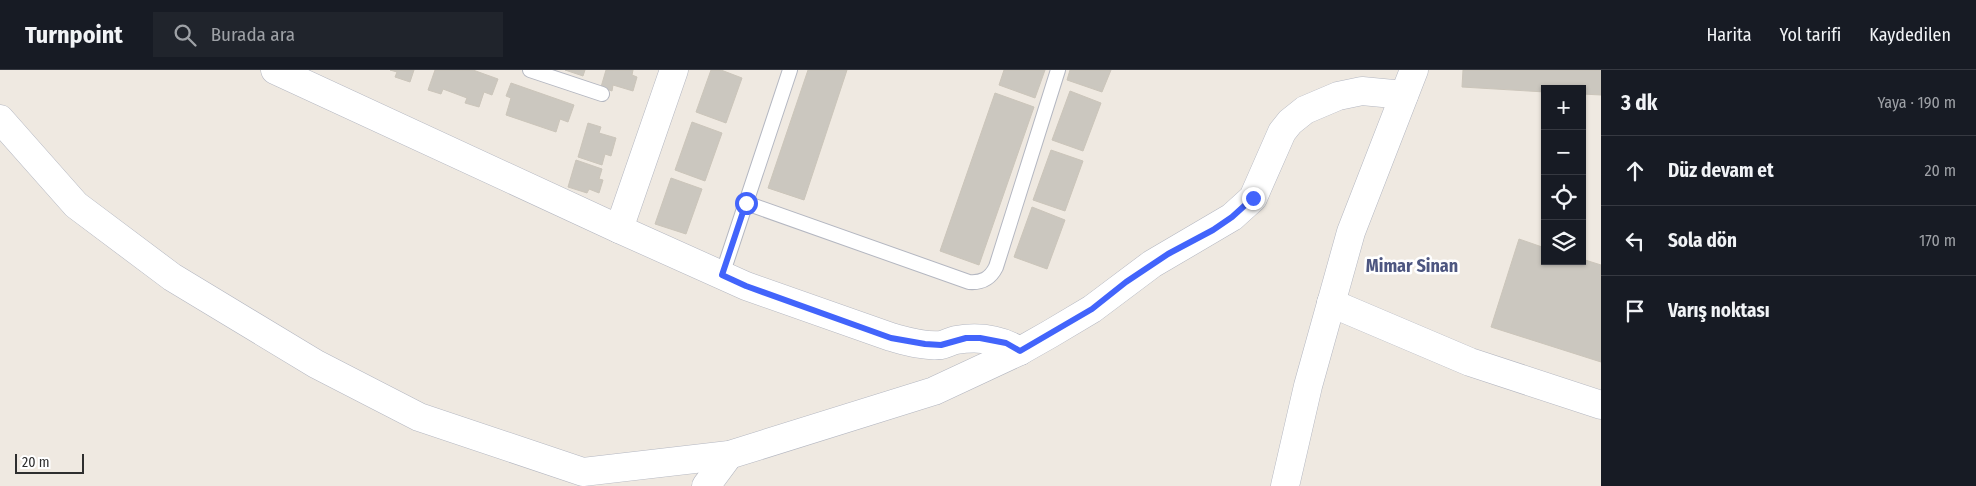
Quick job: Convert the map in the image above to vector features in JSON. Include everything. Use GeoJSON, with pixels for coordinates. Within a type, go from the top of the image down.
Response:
{"type":"FeatureCollection","features":[{"type":"Feature","properties":{"kind":"street"},"geometry":{"type":"LineString","coordinates":[[274,70],[746,286],[891,338],[941,345],[966,338],[980,338],[1006,343],[1020,351]]}},
{"type":"Feature","properties":{"kind":"street"},"geometry":{"type":"LineString","coordinates":[[619,229],[674,70]]}},
{"type":"Feature","properties":{"kind":"street"},"geometry":{"type":"LineString","coordinates":[[1285,486],[1308,386],[1351,232],[1414,70]]}},
{"type":"Feature","properties":{"kind":"street"},"geometry":{"type":"LineString","coordinates":[[0,120],[76,205],[172,277],[316,364],[420,417],[583,472],[730,455],[934,391],[1020,351],[1092,309],[1152,264],[1232,217],[1253,198],[1282,132],[1290,122],[1305,110],[1338,96],[1362,91],[1404,95]]}},
{"type":"Feature","properties":{"kind":"street"},"geometry":{"type":"LineString","coordinates":[[1331,303],[1470,362],[1601,405]]}},
{"type":"Feature","properties":{"kind":"street"},"geometry":{"type":"LineString","coordinates":[[706,486],[730,455]]}},
{"type":"Feature","properties":{"kind":"lane"},"geometry":{"type":"LineString","coordinates":[[530,70],[602,94]]}},
{"type":"Feature","properties":{"kind":"lane"},"geometry":{"type":"LineString","coordinates":[[722,275],[790,70]]}},
{"type":"Feature","properties":{"kind":"lane"},"geometry":{"type":"LineString","coordinates":[[746,203],[969,282],[982,282],[996,267],[1058,70]]}},
{"type":"Feature","properties":{"kind":"building"},"geometry":{"type":"Polygon","coordinates":[[[390,70],[414,70],[410,82],[395,77],[397,72],[390,70]]]}},
{"type":"Feature","properties":{"kind":"building"},"geometry":{"type":"Polygon","coordinates":[[[435,70],[473,70],[498,79],[492,95],[484,92],[479,107],[465,103],[467,98],[443,89],[441,94],[428,90],[435,70]]]}},
{"type":"Feature","properties":{"kind":"building"},"geometry":{"type":"Polygon","coordinates":[[[565,70],[585,70],[583,76],[565,70]]]}},
{"type":"Feature","properties":{"kind":"building"},"geometry":{"type":"Polygon","coordinates":[[[606,70],[633,70],[632,75],[637,77],[633,91],[613,85],[612,91],[601,87],[606,70]]]}},
{"type":"Feature","properties":{"kind":"building"},"geometry":{"type":"Polygon","coordinates":[[[711,70],[721,70],[742,78],[726,123],[696,112],[711,70]]]}},
{"type":"Feature","properties":{"kind":"building"},"geometry":{"type":"Polygon","coordinates":[[[808,70],[847,70],[804,200],[768,188],[808,70]]]}},
{"type":"Feature","properties":{"kind":"building"},"geometry":{"type":"Polygon","coordinates":[[[1004,70],[1045,70],[1035,98],[999,85],[1004,70]]]}},
{"type":"Feature","properties":{"kind":"building"},"geometry":{"type":"Polygon","coordinates":[[[1070,70],[1111,70],[1102,92],[1067,80],[1070,70]]]}},
{"type":"Feature","properties":{"kind":"building"},"geometry":{"type":"Polygon","coordinates":[[[1463,70],[1601,70],[1601,95],[1586,94],[1586,85],[1541,85],[1541,92],[1462,87],[1463,70]]]}},
{"type":"Feature","properties":{"kind":"building"},"geometry":{"type":"Polygon","coordinates":[[[511,83],[574,105],[568,122],[560,119],[556,132],[506,115],[511,98],[506,96],[511,83]]]}},
{"type":"Feature","properties":{"kind":"building"},"geometry":{"type":"Polygon","coordinates":[[[1070,91],[1101,103],[1083,151],[1052,140],[1070,91]]]}},
{"type":"Feature","properties":{"kind":"building"},"geometry":{"type":"Polygon","coordinates":[[[995,93],[1034,107],[979,265],[940,251],[995,93]]]}},
{"type":"Feature","properties":{"kind":"building"},"geometry":{"type":"Polygon","coordinates":[[[692,122],[722,133],[705,181],[675,170],[692,122]]]}},
{"type":"Feature","properties":{"kind":"building"},"geometry":{"type":"Polygon","coordinates":[[[588,123],[601,127],[599,133],[616,138],[611,156],[605,154],[602,165],[578,157],[588,123]]]}},
{"type":"Feature","properties":{"kind":"building"},"geometry":{"type":"Polygon","coordinates":[[[1051,150],[1083,161],[1065,211],[1033,200],[1051,150]]]}},
{"type":"Feature","properties":{"kind":"building"},"geometry":{"type":"Polygon","coordinates":[[[576,160],[602,169],[599,179],[603,180],[599,193],[589,189],[587,193],[568,187],[576,160]]]}},
{"type":"Feature","properties":{"kind":"building"},"geometry":{"type":"Polygon","coordinates":[[[671,178],[702,189],[686,234],[655,224],[671,178]]]}},
{"type":"Feature","properties":{"kind":"building"},"geometry":{"type":"Polygon","coordinates":[[[1032,207],[1065,220],[1047,269],[1014,257],[1032,207]]]}},
{"type":"Feature","properties":{"kind":"building"},"geometry":{"type":"Polygon","coordinates":[[[1519,239],[1541,247],[1541,265],[1586,265],[1586,260],[1601,265],[1601,362],[1491,327],[1519,239]]]}},
{"type":"Feature","properties":{"kind":"district","name":"Mimar Sinan"},"geometry":{"type":"Point","coordinates":[1412,266]}},
{"type":"Feature","properties":{"kind":"route"},"geometry":{"type":"LineString","coordinates":[[746,203],[722,275],[746,286],[891,338],[941,345],[966,338],[980,338],[1006,343],[1020,351],[1092,309],[1152,264],[1190,241],[1213,230],[1232,217],[1253,198]]}}]}
